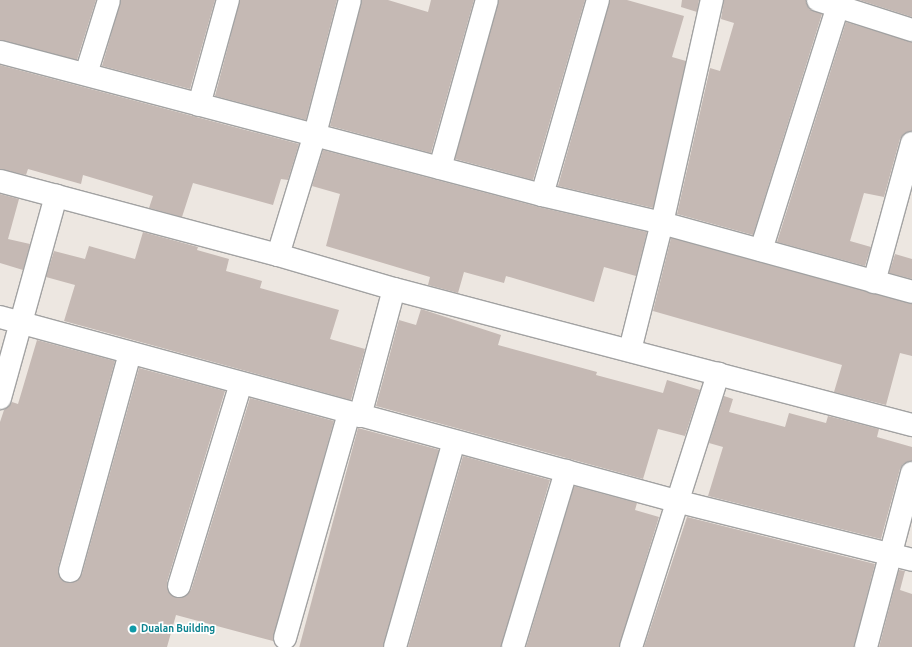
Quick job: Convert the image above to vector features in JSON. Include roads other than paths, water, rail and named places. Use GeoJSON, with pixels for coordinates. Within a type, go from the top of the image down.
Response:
{"type":"FeatureCollection","features":[{"type":"Feature","properties":{"kind":"street"},"geometry":{"type":"LineString","coordinates":[[86,74],[109,0]]}},
{"type":"Feature","properties":{"kind":"street"},"geometry":{"type":"LineString","coordinates":[[199,105],[228,0]]}},
{"type":"Feature","properties":{"kind":"street"},"geometry":{"type":"LineString","coordinates":[[278,255],[315,134],[350,0]]}},
{"type":"Feature","properties":{"kind":"street"},"geometry":{"type":"LineString","coordinates":[[440,168],[487,0]]}},
{"type":"Feature","properties":{"kind":"street"},"geometry":{"type":"LineString","coordinates":[[542,195],[598,0]]}},
{"type":"Feature","properties":{"kind":"street"},"geometry":{"type":"LineString","coordinates":[[630,350],[662,223],[712,0]]}},
{"type":"Feature","properties":{"kind":"street"},"geometry":{"type":"LineString","coordinates":[[761,250],[828,3],[912,30]]}},
{"type":"Feature","properties":{"kind":"street"},"geometry":{"type":"LineString","coordinates":[[0,52],[542,195],[662,223],[912,292]]}},
{"type":"Feature","properties":{"kind":"street"},"geometry":{"type":"LineString","coordinates":[[874,282],[912,143]]}},
{"type":"Feature","properties":{"kind":"street"},"geometry":{"type":"LineString","coordinates":[[0,181],[278,255],[394,289],[912,425]]}},
{"type":"Feature","properties":{"kind":"street"},"geometry":{"type":"LineString","coordinates":[[0,398],[22,324],[56,196]]}},
{"type":"Feature","properties":{"kind":"street"},"geometry":{"type":"LineString","coordinates":[[285,638],[394,289]]}},
{"type":"Feature","properties":{"kind":"street"},"geometry":{"type":"LineString","coordinates":[[0,317],[676,501],[912,560]]}},
{"type":"Feature","properties":{"kind":"street"},"geometry":{"type":"LineString","coordinates":[[70,571],[130,353]]}},
{"type":"Feature","properties":{"kind":"street"},"geometry":{"type":"LineString","coordinates":[[631,647],[676,501],[718,374]]}},
{"type":"Feature","properties":{"kind":"street"},"geometry":{"type":"LineString","coordinates":[[179,586],[240,383]]}},
{"type":"Feature","properties":{"kind":"street"},"geometry":{"type":"LineString","coordinates":[[395,647],[454,441]]}},
{"type":"Feature","properties":{"kind":"street"},"geometry":{"type":"LineString","coordinates":[[513,647],[566,471]]}},
{"type":"Feature","properties":{"kind":"street"},"geometry":{"type":"LineString","coordinates":[[866,647],[889,555],[912,473]]}},
{"type":"Feature","properties":{"kind":"place","name":"Dualan Building"},"geometry":{"type":"Point","coordinates":[133,629]}}]}
